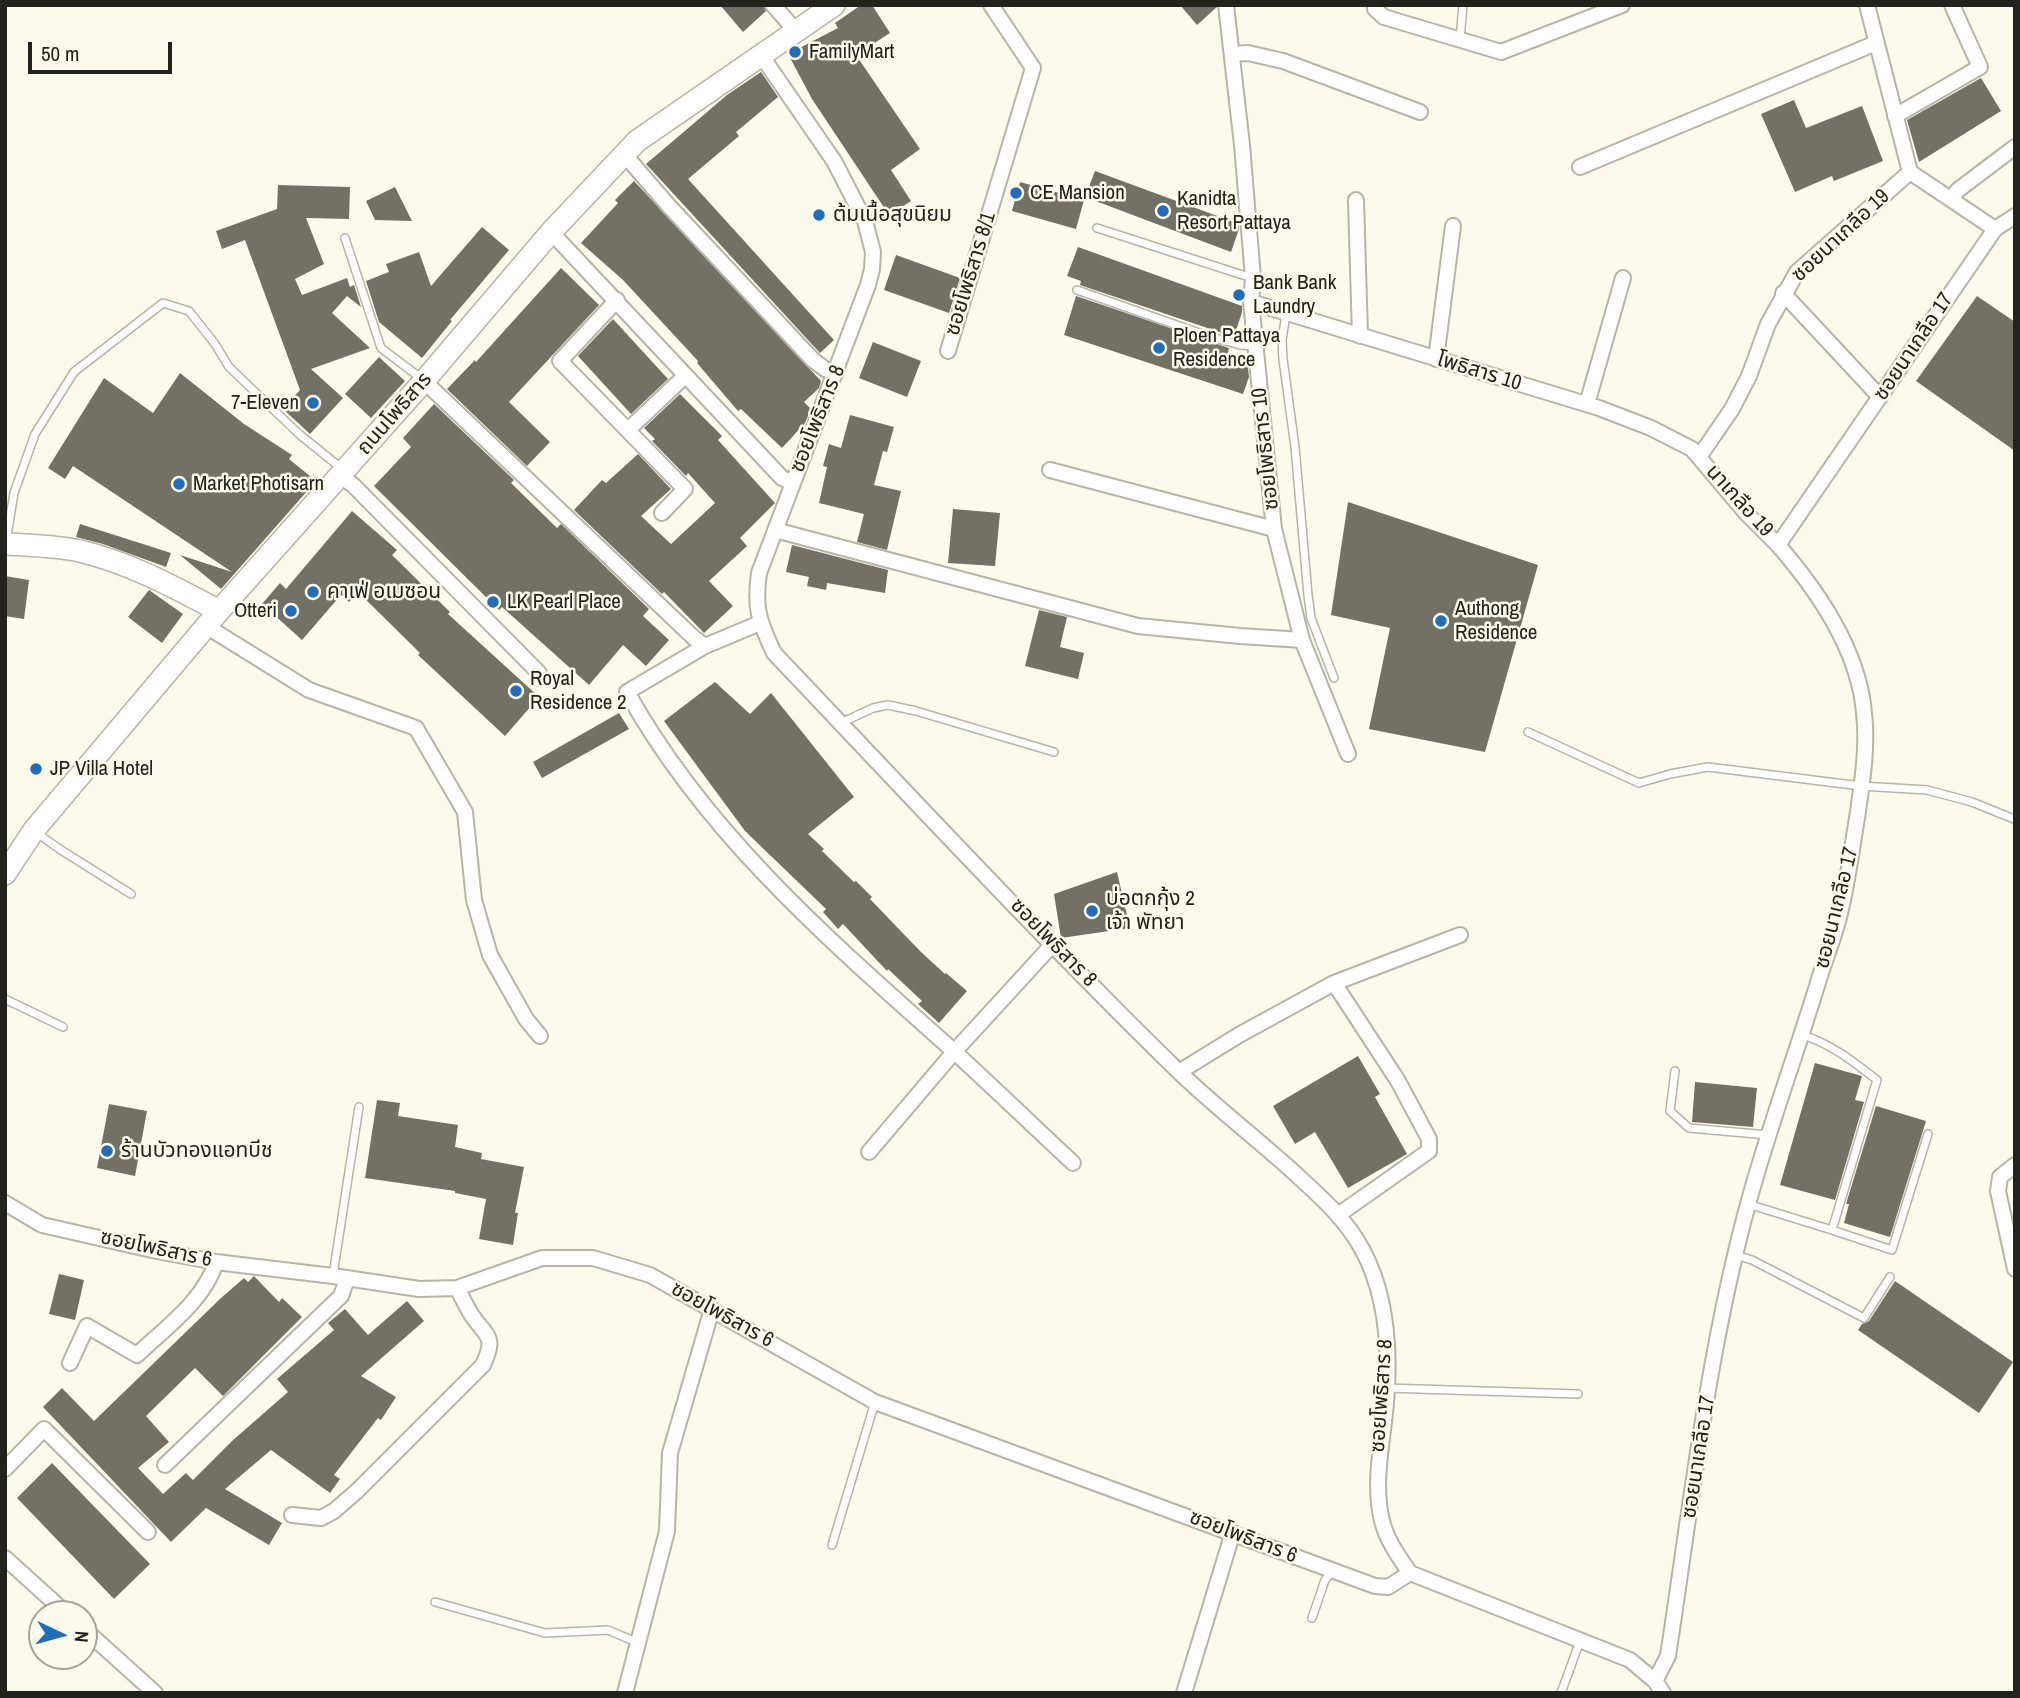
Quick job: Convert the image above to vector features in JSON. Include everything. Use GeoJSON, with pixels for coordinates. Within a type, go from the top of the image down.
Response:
{"type":"FeatureCollection","features":[{"type":"Feature","properties":{"kind":"street"},"geometry":{"type":"LineString","coordinates":[[773,5],[796,30]]}},
{"type":"Feature","properties":{"kind":"street","name":"ถนนโพธิสาร"},"geometry":{"type":"LineString","coordinates":[[5,874],[34,830],[212,618],[424,381],[551,232],[624,154],[637,141],[834,5]]}},
{"type":"Feature","properties":{"kind":"street","name":"ซอยโพธิสาร 8/1"},"geometry":{"type":"LineString","coordinates":[[948,351],[1033,68],[991,5]]}},
{"type":"Feature","properties":{"kind":"street","name":"ซอยโพธิสาร 10"},"geometry":{"type":"LineString","coordinates":[[1226,5],[1253,278],[1251,302],[1255,346],[1274,529],[1302,640],[1348,754]]}},
{"type":"Feature","properties":{"kind":"street"},"geometry":{"type":"LineString","coordinates":[[1375,5],[1375,9],[1384,17],[1501,52],[1622,5]]}},
{"type":"Feature","properties":{"kind":"street"},"geometry":{"type":"LineString","coordinates":[[1867,5],[1910,172],[1995,229]]}},
{"type":"Feature","properties":{"kind":"street"},"geometry":{"type":"LineString","coordinates":[[1895,116],[1979,67],[1952,5]]}},
{"type":"Feature","properties":{"kind":"street"},"geometry":{"type":"LineString","coordinates":[[1580,167],[1876,43]]}},
{"type":"Feature","properties":{"kind":"street"},"geometry":{"type":"LineString","coordinates":[[1232,54],[1248,54],[1283,61],[1420,112]]}},
{"type":"Feature","properties":{"kind":"street","name":"ซอยโพธิสาร 8"},"geometry":{"type":"LineString","coordinates":[[761,55],[834,161],[865,221],[873,252],[868,285],[759,573],[756,598],[760,623],[774,653],[1054,944],[1179,1072],[1272,1152],[1353,1232],[1373,1272],[1383,1309],[1387,1342],[1384,1419],[1378,1460],[1378,1503],[1382,1524],[1392,1547],[1409,1573]]}},
{"type":"Feature","properties":{"kind":"street"},"geometry":{"type":"LineString","coordinates":[[1951,199],[1958,190],[2015,147]]}},
{"type":"Feature","properties":{"kind":"street"},"geometry":{"type":"LineString","coordinates":[[624,154],[813,360],[836,373]]}},
{"type":"Feature","properties":{"kind":"street","name":"ซอยนาเกลือ 19"},"geometry":{"type":"LineString","coordinates":[[1699,457],[1732,409],[1749,376],[1768,324],[1797,272],[1910,172]]}},
{"type":"Feature","properties":{"kind":"street"},"geometry":{"type":"LineString","coordinates":[[1356,200],[1360,336]]}},
{"type":"Feature","properties":{"kind":"street","name":"ซอยนาเกลือ 17"},"geometry":{"type":"LineString","coordinates":[[1659,1687],[1668,1656],[1726,1290],[1748,1204],[1840,912],[1865,751],[1863,697],[1844,642],[1801,571],[1778,545],[1995,229],[2015,216]]}},
{"type":"Feature","properties":{"kind":"street"},"geometry":{"type":"LineString","coordinates":[[1436,359],[1452,226]]}},
{"type":"Feature","properties":{"kind":"street"},"geometry":{"type":"LineString","coordinates":[[551,232],[782,478],[793,483]]}},
{"type":"Feature","properties":{"kind":"street"},"geometry":{"type":"LineString","coordinates":[[1587,404],[1623,278]]}},
{"type":"Feature","properties":{"kind":"street"},"geometry":{"type":"LineString","coordinates":[[1783,293],[1880,397]]}},
{"type":"Feature","properties":{"kind":"street"},"geometry":{"type":"LineString","coordinates":[[617,300],[561,361],[685,489],[662,513]]}},
{"type":"Feature","properties":{"kind":"street","name":"โพธิสาร 10"},"geometry":{"type":"LineString","coordinates":[[1251,302],[1587,404],[1682,443],[1699,457]]}},
{"type":"Feature","properties":{"kind":"street"},"geometry":{"type":"LineString","coordinates":[[629,429],[685,376]]}},
{"type":"Feature","properties":{"kind":"street"},"geometry":{"type":"LineString","coordinates":[[424,381],[705,646]]}},
{"type":"Feature","properties":{"kind":"street","name":"นาเกลือ 19"},"geometry":{"type":"LineString","coordinates":[[1699,457],[1746,513],[1778,545]]}},
{"type":"Feature","properties":{"kind":"street"},"geometry":{"type":"LineString","coordinates":[[1050,470],[1274,529]]}},
{"type":"Feature","properties":{"kind":"street"},"geometry":{"type":"LineString","coordinates":[[342,474],[539,673]]}},
{"type":"Feature","properties":{"kind":"street"},"geometry":{"type":"LineString","coordinates":[[775,530],[1139,626],[1302,640]]}},
{"type":"Feature","properties":{"kind":"street"},"geometry":{"type":"LineString","coordinates":[[5,544],[79,551],[167,583],[309,690],[416,728],[465,812],[474,900],[490,955],[526,1019],[540,1036]]}},
{"type":"Feature","properties":{"kind":"street"},"geometry":{"type":"LineString","coordinates":[[760,623],[705,646],[627,692],[648,730],[730,838],[825,937],[1073,1163]]}},
{"type":"Feature","properties":{"kind":"street"},"geometry":{"type":"LineString","coordinates":[[1179,1072],[1239,1035],[1334,983],[1460,935]]}},
{"type":"Feature","properties":{"kind":"street"},"geometry":{"type":"LineString","coordinates":[[869,1153],[954,1052],[1054,944]]}},
{"type":"Feature","properties":{"kind":"street"},"geometry":{"type":"LineString","coordinates":[[1334,983],[1398,1081],[1429,1139],[1429,1151],[1338,1215]]}},
{"type":"Feature","properties":{"kind":"street"},"geometry":{"type":"LineString","coordinates":[[2015,1165],[2000,1178],[1998,1191],[2015,1269]]}},
{"type":"Feature","properties":{"kind":"street","name":"ซอยโพธิสาร 6"},"geometry":{"type":"LineString","coordinates":[[5,1203],[42,1225],[216,1262],[419,1289],[457,1289],[542,1258],[593,1258],[649,1275],[875,1402],[1375,1586],[1388,1587],[1409,1573]]}},
{"type":"Feature","properties":{"kind":"street"},"geometry":{"type":"LineString","coordinates":[[70,1363],[87,1326],[137,1355],[202,1292],[216,1262]]}},
{"type":"Feature","properties":{"kind":"street"},"geometry":{"type":"LineString","coordinates":[[165,1465],[341,1296],[340,1278]]}},
{"type":"Feature","properties":{"kind":"street"},"geometry":{"type":"LineString","coordinates":[[292,1515],[321,1518],[357,1492],[463,1382],[483,1365],[490,1349],[489,1334],[472,1316],[457,1289]]}},
{"type":"Feature","properties":{"kind":"street"},"geometry":{"type":"LineString","coordinates":[[625,1693],[667,1531],[670,1453],[712,1308]]}},
{"type":"Feature","properties":{"kind":"street"},"geometry":{"type":"LineString","coordinates":[[5,1469],[44,1429],[148,1531]]}},
{"type":"Feature","properties":{"kind":"street"},"geometry":{"type":"LineString","coordinates":[[1184,1693],[1233,1532]]}},
{"type":"Feature","properties":{"kind":"street"},"geometry":{"type":"LineString","coordinates":[[5,1558],[52,1600]]}},
{"type":"Feature","properties":{"kind":"street"},"geometry":{"type":"LineString","coordinates":[[1409,1573],[1630,1660],[1659,1687]]}},
{"type":"Feature","properties":{"kind":"street"},"geometry":{"type":"LineString","coordinates":[[98,1642],[155,1693]]}},
{"type":"Feature","properties":{"kind":"lane"},"geometry":{"type":"LineString","coordinates":[[1460,40],[1463,5]]}},
{"type":"Feature","properties":{"kind":"lane"},"geometry":{"type":"LineString","coordinates":[[1097,228],[1253,278]]}},
{"type":"Feature","properties":{"kind":"lane"},"geometry":{"type":"LineString","coordinates":[[345,238],[381,348],[424,381]]}},
{"type":"Feature","properties":{"kind":"lane"},"geometry":{"type":"LineString","coordinates":[[1077,290],[1205,335],[1240,345],[1255,346]]}},
{"type":"Feature","properties":{"kind":"lane"},"geometry":{"type":"LineString","coordinates":[[5,544],[14,493],[35,434],[74,372],[163,303],[189,311],[229,366],[342,474]]}},
{"type":"Feature","properties":{"kind":"lane"},"geometry":{"type":"LineString","coordinates":[[1286,314],[1282,340],[1283,359],[1295,447],[1311,618],[1334,678]]}},
{"type":"Feature","properties":{"kind":"lane"},"geometry":{"type":"LineString","coordinates":[[841,723],[873,708],[888,705],[916,710],[1054,752]]}},
{"type":"Feature","properties":{"kind":"lane"},"geometry":{"type":"LineString","coordinates":[[1528,732],[1639,783],[1708,767],[1861,786],[1927,790],[1972,802],[2014,819]]}},
{"type":"Feature","properties":{"kind":"lane"},"geometry":{"type":"LineString","coordinates":[[34,830],[131,894]]}},
{"type":"Feature","properties":{"kind":"lane"},"geometry":{"type":"LineString","coordinates":[[5,999],[63,1027]]}},
{"type":"Feature","properties":{"kind":"lane"},"geometry":{"type":"LineString","coordinates":[[1802,1035],[1818,1039],[1877,1080],[1832,1230]]}},
{"type":"Feature","properties":{"kind":"lane"},"geometry":{"type":"LineString","coordinates":[[1675,1071],[1670,1111],[1689,1128],[1769,1135]]}},
{"type":"Feature","properties":{"kind":"lane"},"geometry":{"type":"LineString","coordinates":[[340,1278],[359,1107]]}},
{"type":"Feature","properties":{"kind":"lane"},"geometry":{"type":"LineString","coordinates":[[1748,1204],[1892,1250],[1928,1134]]}},
{"type":"Feature","properties":{"kind":"lane"},"geometry":{"type":"LineString","coordinates":[[1735,1255],[1752,1260],[1864,1318],[1890,1277]]}},
{"type":"Feature","properties":{"kind":"lane"},"geometry":{"type":"LineString","coordinates":[[1385,1388],[1578,1394]]}},
{"type":"Feature","properties":{"kind":"lane"},"geometry":{"type":"LineString","coordinates":[[832,1545],[875,1402]]}},
{"type":"Feature","properties":{"kind":"lane"},"geometry":{"type":"LineString","coordinates":[[1312,1618],[1325,1580],[1332,1570]]}},
{"type":"Feature","properties":{"kind":"lane"},"geometry":{"type":"LineString","coordinates":[[435,1602],[545,1633],[608,1630],[636,1643]]}},
{"type":"Feature","properties":{"kind":"lane"},"geometry":{"type":"LineString","coordinates":[[1561,1693],[1581,1640]]}},
{"type":"Feature","properties":{"kind":"building"},"geometry":{"type":"Polygon","coordinates":[[[720,5],[764,5],[766,11],[743,32],[720,5]]]}},
{"type":"Feature","properties":{"kind":"building"},"geometry":{"type":"Polygon","coordinates":[[[861,5],[872,5],[890,33],[856,55],[920,149],[891,170],[911,201],[889,215],[812,99],[788,54],[838,28],[835,23],[861,5]]]}},
{"type":"Feature","properties":{"kind":"building"},"geometry":{"type":"Polygon","coordinates":[[[1180,5],[1216,5],[1217,7],[1197,25],[1180,5]]]}},
{"type":"Feature","properties":{"kind":"building"},"geometry":{"type":"Polygon","coordinates":[[[761,72],[778,97],[736,132],[739,136],[688,179],[834,340],[820,353],[646,164],[727,95],[761,72]]]}},
{"type":"Feature","properties":{"kind":"building"},"geometry":{"type":"Polygon","coordinates":[[[1981,78],[2001,111],[1919,162],[1907,120],[1981,78]]]}},
{"type":"Feature","properties":{"kind":"building"},"geometry":{"type":"Polygon","coordinates":[[[1794,100],[1806,128],[1862,106],[1883,161],[1834,181],[1832,176],[1795,192],[1761,114],[1794,100]]]}},
{"type":"Feature","properties":{"kind":"building","name":"Kanidta Resort Pattaya"},"geometry":{"type":"Polygon","coordinates":[[[1095,171],[1239,224],[1231,252],[1085,197],[1095,171]]]}},
{"type":"Feature","properties":{"kind":"building"},"geometry":{"type":"Polygon","coordinates":[[[634,181],[821,381],[819,388],[804,402],[811,409],[805,423],[782,448],[741,409],[738,411],[698,361],[623,280],[581,243],[618,203],[615,200],[634,181]]]}},
{"type":"Feature","properties":{"kind":"building"},"geometry":{"type":"Polygon","coordinates":[[[1020,182],[1084,200],[1076,229],[1012,211],[1020,182]]]}},
{"type":"Feature","properties":{"kind":"building"},"geometry":{"type":"Polygon","coordinates":[[[278,185],[350,187],[349,219],[306,218],[324,264],[295,279],[302,295],[347,278],[350,287],[354,285],[361,307],[347,296],[332,313],[370,348],[311,369],[343,398],[310,434],[283,409],[300,390],[245,240],[222,249],[216,231],[277,209],[278,185]]]}},
{"type":"Feature","properties":{"kind":"building"},"geometry":{"type":"Polygon","coordinates":[[[395,187],[412,221],[375,220],[366,201],[395,187]]]}},
{"type":"Feature","properties":{"kind":"building"},"geometry":{"type":"Polygon","coordinates":[[[482,227],[509,250],[422,358],[379,322],[366,281],[389,272],[386,264],[419,252],[431,286],[482,227]]]}},
{"type":"Feature","properties":{"kind":"building"},"geometry":{"type":"Polygon","coordinates":[[[1078,247],[1242,306],[1234,337],[1080,285],[1081,281],[1067,276],[1078,247]]]}},
{"type":"Feature","properties":{"kind":"building"},"geometry":{"type":"Polygon","coordinates":[[[896,255],[960,278],[949,313],[884,290],[896,255]]]}},
{"type":"Feature","properties":{"kind":"building"},"geometry":{"type":"Polygon","coordinates":[[[561,268],[599,305],[509,402],[550,442],[527,466],[447,389],[475,360],[476,362],[561,268]]]}},
{"type":"Feature","properties":{"kind":"building","name":"Ploen Pattaya Residence"},"geometry":{"type":"Polygon","coordinates":[[[1076,296],[1229,348],[1228,353],[1247,359],[1249,377],[1243,394],[1064,335],[1076,296]]]}},
{"type":"Feature","properties":{"kind":"building"},"geometry":{"type":"Polygon","coordinates":[[[1977,296],[2015,322],[2015,451],[1916,381],[1977,296]]]}},
{"type":"Feature","properties":{"kind":"building"},"geometry":{"type":"Polygon","coordinates":[[[613,319],[668,379],[631,414],[578,356],[613,319]]]}},
{"type":"Feature","properties":{"kind":"building"},"geometry":{"type":"Polygon","coordinates":[[[873,342],[921,361],[907,397],[859,378],[873,342]]]}},
{"type":"Feature","properties":{"kind":"building"},"geometry":{"type":"Polygon","coordinates":[[[379,357],[405,381],[371,418],[345,394],[379,357]]]}},
{"type":"Feature","properties":{"kind":"building"},"geometry":{"type":"Polygon","coordinates":[[[180,373],[244,424],[292,455],[289,459],[316,481],[221,589],[180,555],[232,572],[73,466],[65,479],[48,468],[104,378],[153,413],[180,373]]]}},
{"type":"Feature","properties":{"kind":"building"},"geometry":{"type":"Polygon","coordinates":[[[680,394],[722,436],[718,440],[775,503],[740,538],[747,546],[709,581],[733,606],[704,633],[664,592],[662,594],[574,510],[602,480],[606,483],[638,454],[671,489],[641,516],[671,544],[715,503],[688,473],[686,476],[652,441],[655,439],[644,428],[680,394]]]}},
{"type":"Feature","properties":{"kind":"building"},"geometry":{"type":"Polygon","coordinates":[[[434,404],[514,480],[511,483],[557,528],[561,524],[649,609],[643,616],[669,640],[646,666],[623,645],[589,685],[502,607],[499,610],[374,486],[411,447],[403,438],[434,404]]]}},
{"type":"Feature","properties":{"kind":"building"},"geometry":{"type":"Polygon","coordinates":[[[850,415],[894,427],[887,452],[883,451],[874,485],[901,491],[887,550],[857,542],[864,514],[819,503],[827,467],[823,466],[829,444],[841,448],[850,415]]]}},
{"type":"Feature","properties":{"kind":"building","name":"Authong Residence"},"geometry":{"type":"Polygon","coordinates":[[[1348,502],[1538,565],[1485,752],[1369,729],[1390,628],[1331,615],[1348,502]]]}},
{"type":"Feature","properties":{"kind":"building"},"geometry":{"type":"Polygon","coordinates":[[[953,509],[1000,513],[995,566],[948,563],[953,509]]]}},
{"type":"Feature","properties":{"kind":"building"},"geometry":{"type":"Polygon","coordinates":[[[352,511],[397,550],[392,555],[450,612],[448,614],[539,697],[505,736],[418,655],[420,653],[358,592],[349,602],[341,595],[302,640],[262,604],[280,583],[286,589],[352,511]]]}},
{"type":"Feature","properties":{"kind":"building"},"geometry":{"type":"Polygon","coordinates":[[[80,524],[171,553],[166,567],[76,537],[80,524]]]}},
{"type":"Feature","properties":{"kind":"building"},"geometry":{"type":"Polygon","coordinates":[[[792,545],[888,570],[885,593],[827,583],[826,590],[807,586],[809,577],[786,572],[792,545]]]}},
{"type":"Feature","properties":{"kind":"building"},"geometry":{"type":"Polygon","coordinates":[[[5,576],[29,580],[24,619],[5,616],[5,576]]]}},
{"type":"Feature","properties":{"kind":"building"},"geometry":{"type":"Polygon","coordinates":[[[149,590],[183,614],[162,643],[128,617],[149,590]]]}},
{"type":"Feature","properties":{"kind":"building"},"geometry":{"type":"Polygon","coordinates":[[[1039,610],[1067,617],[1060,647],[1084,653],[1078,679],[1025,666],[1039,610]]]}},
{"type":"Feature","properties":{"kind":"building"},"geometry":{"type":"Polygon","coordinates":[[[715,682],[750,714],[771,693],[854,797],[808,834],[824,849],[822,851],[872,897],[870,899],[921,952],[967,991],[939,1023],[918,1004],[922,1001],[888,969],[887,971],[843,924],[838,929],[823,912],[826,909],[745,831],[664,721],[715,682]]]}},
{"type":"Feature","properties":{"kind":"building"},"geometry":{"type":"Polygon","coordinates":[[[619,713],[629,729],[542,778],[533,762],[619,713]]]}},
{"type":"Feature","properties":{"kind":"building","name":"บ่อตกกุ้ง 2 เจ้า พัทยา"},"geometry":{"type":"Polygon","coordinates":[[[1117,872],[1130,928],[1061,938],[1054,894],[1117,872]]]}},
{"type":"Feature","properties":{"kind":"building"},"geometry":{"type":"Polygon","coordinates":[[[1358,1056],[1380,1094],[1375,1097],[1407,1154],[1348,1188],[1315,1132],[1295,1144],[1273,1106],[1358,1056]]]}},
{"type":"Feature","properties":{"kind":"building"},"geometry":{"type":"Polygon","coordinates":[[[1815,1063],[1862,1076],[1855,1100],[1864,1102],[1835,1200],[1780,1185],[1815,1063]]]}},
{"type":"Feature","properties":{"kind":"building"},"geometry":{"type":"Polygon","coordinates":[[[1695,1082],[1757,1088],[1753,1127],[1692,1122],[1695,1082]]]}},
{"type":"Feature","properties":{"kind":"building"},"geometry":{"type":"Polygon","coordinates":[[[377,1100],[400,1103],[398,1116],[458,1125],[455,1147],[482,1153],[481,1159],[524,1167],[515,1213],[518,1213],[513,1245],[479,1239],[486,1199],[455,1191],[365,1178],[377,1100]]]}},
{"type":"Feature","properties":{"kind":"building"},"geometry":{"type":"Polygon","coordinates":[[[109,1104],[147,1111],[135,1176],[97,1168],[109,1104]]]}},
{"type":"Feature","properties":{"kind":"building"},"geometry":{"type":"Polygon","coordinates":[[[1876,1106],[1926,1121],[1890,1237],[1844,1223],[1849,1204],[1846,1204],[1876,1106]]]}},
{"type":"Feature","properties":{"kind":"building"},"geometry":{"type":"Polygon","coordinates":[[[59,1274],[84,1280],[75,1320],[49,1314],[59,1274]]]}},
{"type":"Feature","properties":{"kind":"building"},"geometry":{"type":"Polygon","coordinates":[[[254,1276],[279,1302],[282,1298],[302,1317],[223,1396],[195,1368],[146,1416],[169,1442],[138,1468],[163,1494],[186,1473],[193,1480],[232,1441],[288,1392],[277,1379],[334,1330],[328,1323],[345,1309],[368,1335],[407,1301],[424,1321],[361,1376],[396,1397],[381,1420],[378,1418],[334,1475],[340,1479],[330,1493],[271,1450],[225,1489],[282,1523],[269,1545],[206,1508],[171,1542],[43,1407],[62,1388],[94,1421],[221,1298],[244,1278],[248,1282],[254,1276]]]}},
{"type":"Feature","properties":{"kind":"building"},"geometry":{"type":"Polygon","coordinates":[[[1895,1281],[2013,1362],[1979,1413],[1858,1330],[1862,1324],[1869,1321],[1895,1281]]]}},
{"type":"Feature","properties":{"kind":"building"},"geometry":{"type":"Polygon","coordinates":[[[52,1463],[150,1564],[114,1599],[17,1498],[52,1463]]]}},
{"type":"Feature","properties":{"kind":"place","name":"FamilyMart"},"geometry":{"type":"Point","coordinates":[795,52]}},
{"type":"Feature","properties":{"kind":"place","name":"CE Mansion"},"geometry":{"type":"Point","coordinates":[1016,193]}},
{"type":"Feature","properties":{"kind":"place","name":"Kanidta Resort Pattaya"},"geometry":{"type":"Point","coordinates":[1163,211]}},
{"type":"Feature","properties":{"kind":"place","name":"ต้มเนื้อสุขนิยม"},"geometry":{"type":"Point","coordinates":[819,215]}},
{"type":"Feature","properties":{"kind":"place","name":"Bank Bank Laundry"},"geometry":{"type":"Point","coordinates":[1239,295]}},
{"type":"Feature","properties":{"kind":"place","name":"Ploen Pattaya Residence"},"geometry":{"type":"Point","coordinates":[1159,348]}},
{"type":"Feature","properties":{"kind":"place","name":"7-Eleven"},"geometry":{"type":"Point","coordinates":[313,403]}},
{"type":"Feature","properties":{"kind":"place","name":"Market Photisarn"},"geometry":{"type":"Point","coordinates":[179,484]}},
{"type":"Feature","properties":{"kind":"place","name":"คาเฟ่ อเมซอน"},"geometry":{"type":"Point","coordinates":[313,592]}},
{"type":"Feature","properties":{"kind":"place","name":"LK Pearl Place"},"geometry":{"type":"Point","coordinates":[493,602]}},
{"type":"Feature","properties":{"kind":"place","name":"Otteri"},"geometry":{"type":"Point","coordinates":[291,611]}},
{"type":"Feature","properties":{"kind":"place","name":"Authong Residence"},"geometry":{"type":"Point","coordinates":[1441,621]}},
{"type":"Feature","properties":{"kind":"place","name":"Royal Residence 2"},"geometry":{"type":"Point","coordinates":[516,691]}},
{"type":"Feature","properties":{"kind":"place","name":"JP Villa Hotel"},"geometry":{"type":"Point","coordinates":[36,769]}},
{"type":"Feature","properties":{"kind":"place","name":"บ่อตกกุ้ง 2 เจ้า พัทยา"},"geometry":{"type":"Point","coordinates":[1092,911]}},
{"type":"Feature","properties":{"kind":"place","name":"ร้านบัวทองแอทบีช"},"geometry":{"type":"Point","coordinates":[107,1151]}}]}
